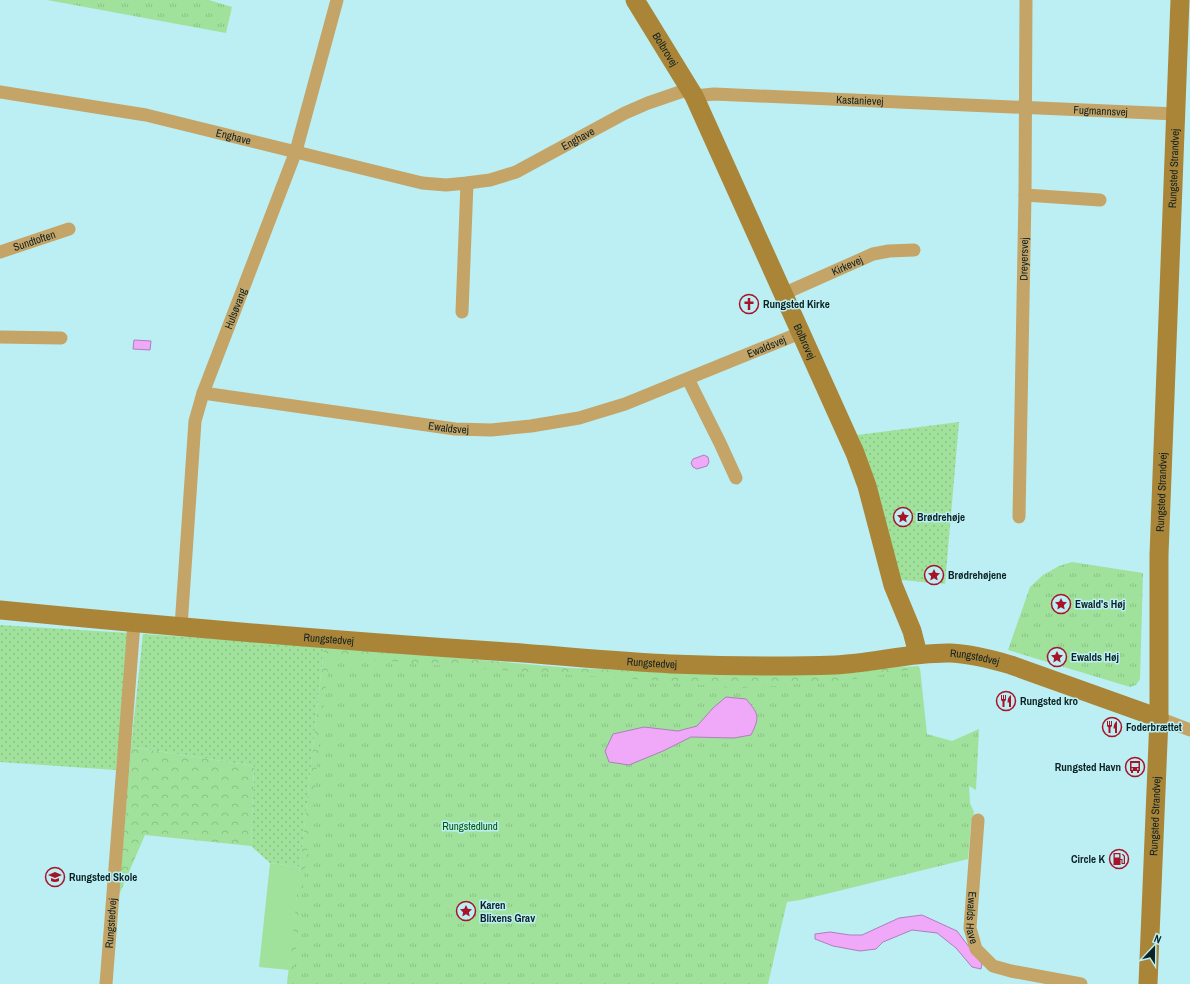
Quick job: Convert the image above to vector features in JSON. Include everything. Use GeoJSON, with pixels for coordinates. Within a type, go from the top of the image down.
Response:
{"type":"FeatureCollection","features":[{"type":"Feature","properties":{"kind":"main road","name":"Bolbrovej"},"geometry":{"type":"LineString","coordinates":[[635,0],[691,93],[857,459],[867,486],[893,585],[912,631],[918,654]]}},
{"type":"Feature","properties":{"kind":"main road","name":"Rungsted Strandvej"},"geometry":{"type":"LineString","coordinates":[[1148,984],[1160,718],[1159,555],[1180,0]]}},
{"type":"Feature","properties":{"kind":"main road","name":"Rungstedvej"},"geometry":{"type":"LineString","coordinates":[[0,610],[363,642],[669,664],[783,666],[837,665],[918,654],[952,653],[989,658],[1160,718]]}},
{"type":"Feature","properties":{"kind":"street","name":"Hulsøvang"},"geometry":{"type":"LineString","coordinates":[[181,627],[195,421],[203,394],[296,151],[337,0]]}},
{"type":"Feature","properties":{"kind":"street","name":"Dreyersvej"},"geometry":{"type":"LineString","coordinates":[[1019,517],[1025,195],[1026,0]]}},
{"type":"Feature","properties":{"kind":"street","name":"Enghave"},"geometry":{"type":"LineString","coordinates":[[0,92],[146,115],[422,183],[446,185],[467,184],[490,180],[516,172],[625,113],[648,103],[691,93]]}},
{"type":"Feature","properties":{"kind":"street","name":"Kastanievej"},"geometry":{"type":"LineString","coordinates":[[691,93],[1025,108]]}},
{"type":"Feature","properties":{"kind":"street","name":"Fugmannsvej"},"geometry":{"type":"LineString","coordinates":[[1025,108],[1176,114]]}},
{"type":"Feature","properties":{"kind":"street"},"geometry":{"type":"LineString","coordinates":[[462,312],[467,184]]}},
{"type":"Feature","properties":{"kind":"street"},"geometry":{"type":"LineString","coordinates":[[1025,195],[1100,200]]}},
{"type":"Feature","properties":{"kind":"street","name":"Sundtoften"},"geometry":{"type":"LineString","coordinates":[[0,252],[69,229]]}},
{"type":"Feature","properties":{"kind":"street","name":"Kirkevej"},"geometry":{"type":"LineString","coordinates":[[783,294],[873,254],[889,251],[914,250]]}},
{"type":"Feature","properties":{"kind":"street","name":"Ewaldsvej"},"geometry":{"type":"LineString","coordinates":[[203,394],[455,429],[491,430],[531,426],[579,418],[625,404],[800,333]]}},
{"type":"Feature","properties":{"kind":"street"},"geometry":{"type":"LineString","coordinates":[[0,337],[61,338]]}},
{"type":"Feature","properties":{"kind":"street"},"geometry":{"type":"LineString","coordinates":[[688,379],[736,478]]}},
{"type":"Feature","properties":{"kind":"street","name":"Rungstedvej"},"geometry":{"type":"LineString","coordinates":[[106,984],[134,623]]}},
{"type":"Feature","properties":{"kind":"street"},"geometry":{"type":"LineString","coordinates":[[1160,718],[1190,730]]}},
{"type":"Feature","properties":{"kind":"street","name":"Ewalds Have"},"geometry":{"type":"LineString","coordinates":[[978,820],[970,928],[976,949],[993,966],[1011,971],[1081,984]]}},
{"type":"Feature","properties":{"kind":"green space"},"geometry":{"type":"Polygon","coordinates":[[[47,0],[209,0],[232,7],[226,33],[47,0]]]}},
{"type":"Feature","properties":{"kind":"green space"},"geometry":{"type":"Polygon","coordinates":[[[959,422],[945,584],[901,580],[857,435],[959,422]]]}},
{"type":"Feature","properties":{"kind":"green space"},"geometry":{"type":"Polygon","coordinates":[[[1072,562],[1143,573],[1140,679],[1136,685],[1130,687],[1008,650],[1030,587],[1043,575],[1059,566],[1072,562]]]}},
{"type":"Feature","properties":{"kind":"green space"},"geometry":{"type":"Polygon","coordinates":[[[0,625],[129,633],[116,770],[0,762],[0,625]]]}},
{"type":"Feature","properties":{"kind":"green space"},"geometry":{"type":"Polygon","coordinates":[[[143,634],[324,646],[300,867],[270,863],[251,846],[254,766],[131,747],[143,634]]]}},
{"type":"Feature","properties":{"kind":"green space","name":"Rungstedlund"},"geometry":{"type":"Polygon","coordinates":[[[324,646],[571,668],[727,674],[919,666],[921,737],[319,984],[287,984],[324,646]]]}},
{"type":"Feature","properties":{"kind":"green space","name":"Rungstedlund"},"geometry":{"type":"Polygon","coordinates":[[[329,659],[390,661],[663,681],[732,688],[763,687],[864,678],[920,668],[927,734],[952,741],[979,729],[976,790],[969,786],[970,803],[974,812],[971,824],[968,859],[822,895],[787,902],[768,984],[292,984],[329,659]]]}},
{"type":"Feature","properties":{"kind":"green space"},"geometry":{"type":"Polygon","coordinates":[[[131,747],[254,766],[251,846],[145,835],[119,895],[131,747]]]}},
{"type":"Feature","properties":{"kind":"green space"},"geometry":{"type":"Polygon","coordinates":[[[270,863],[300,867],[289,970],[259,967],[270,863]]]}},
{"type":"Feature","properties":{"kind":"shaded area"},"geometry":{"type":"Polygon","coordinates":[[[134,340],[151,341],[150,350],[133,349],[134,340]]]}},
{"type":"Feature","properties":{"kind":"shaded area"},"geometry":{"type":"Polygon","coordinates":[[[704,455],[708,457],[709,462],[707,466],[697,469],[693,467],[691,463],[693,459],[704,455]]]}},
{"type":"Feature","properties":{"kind":"shaded area"},"geometry":{"type":"Polygon","coordinates":[[[726,697],[746,699],[754,708],[757,720],[751,735],[734,738],[691,737],[663,751],[629,765],[609,762],[605,751],[613,734],[644,727],[678,731],[697,726],[713,708],[726,697]]]}},
{"type":"Feature","properties":{"kind":"shaded area"},"geometry":{"type":"Polygon","coordinates":[[[922,915],[957,931],[982,964],[981,969],[972,967],[956,948],[937,933],[912,930],[883,942],[876,949],[860,951],[833,946],[815,939],[815,934],[830,932],[862,935],[899,918],[922,915]]]}},
{"type":"Feature","properties":{"kind":"place","name":"Rungsted Kirke"},"geometry":{"type":"Point","coordinates":[749,304]}},
{"type":"Feature","properties":{"kind":"place","name":"Brødrehøje"},"geometry":{"type":"Point","coordinates":[903,517]}},
{"type":"Feature","properties":{"kind":"place","name":"Brødrehøjene"},"geometry":{"type":"Point","coordinates":[934,575]}},
{"type":"Feature","properties":{"kind":"place","name":"Ewald's Høj"},"geometry":{"type":"Point","coordinates":[1061,604]}},
{"type":"Feature","properties":{"kind":"place","name":"Ewalds Høj"},"geometry":{"type":"Point","coordinates":[1057,657]}},
{"type":"Feature","properties":{"kind":"place","name":"Rungsted kro"},"geometry":{"type":"Point","coordinates":[1006,701]}},
{"type":"Feature","properties":{"kind":"place","name":"Foderbrættet"},"geometry":{"type":"Point","coordinates":[1112,727]}},
{"type":"Feature","properties":{"kind":"place","name":"Rungsted Havn"},"geometry":{"type":"Point","coordinates":[1135,767]}},
{"type":"Feature","properties":{"kind":"place","name":"Circle K"},"geometry":{"type":"Point","coordinates":[1119,859]}},
{"type":"Feature","properties":{"kind":"place","name":"Rungsted Skole"},"geometry":{"type":"Point","coordinates":[55,877]}},
{"type":"Feature","properties":{"kind":"place","name":"Karen Blixens Grav"},"geometry":{"type":"Point","coordinates":[466,911]}}]}
